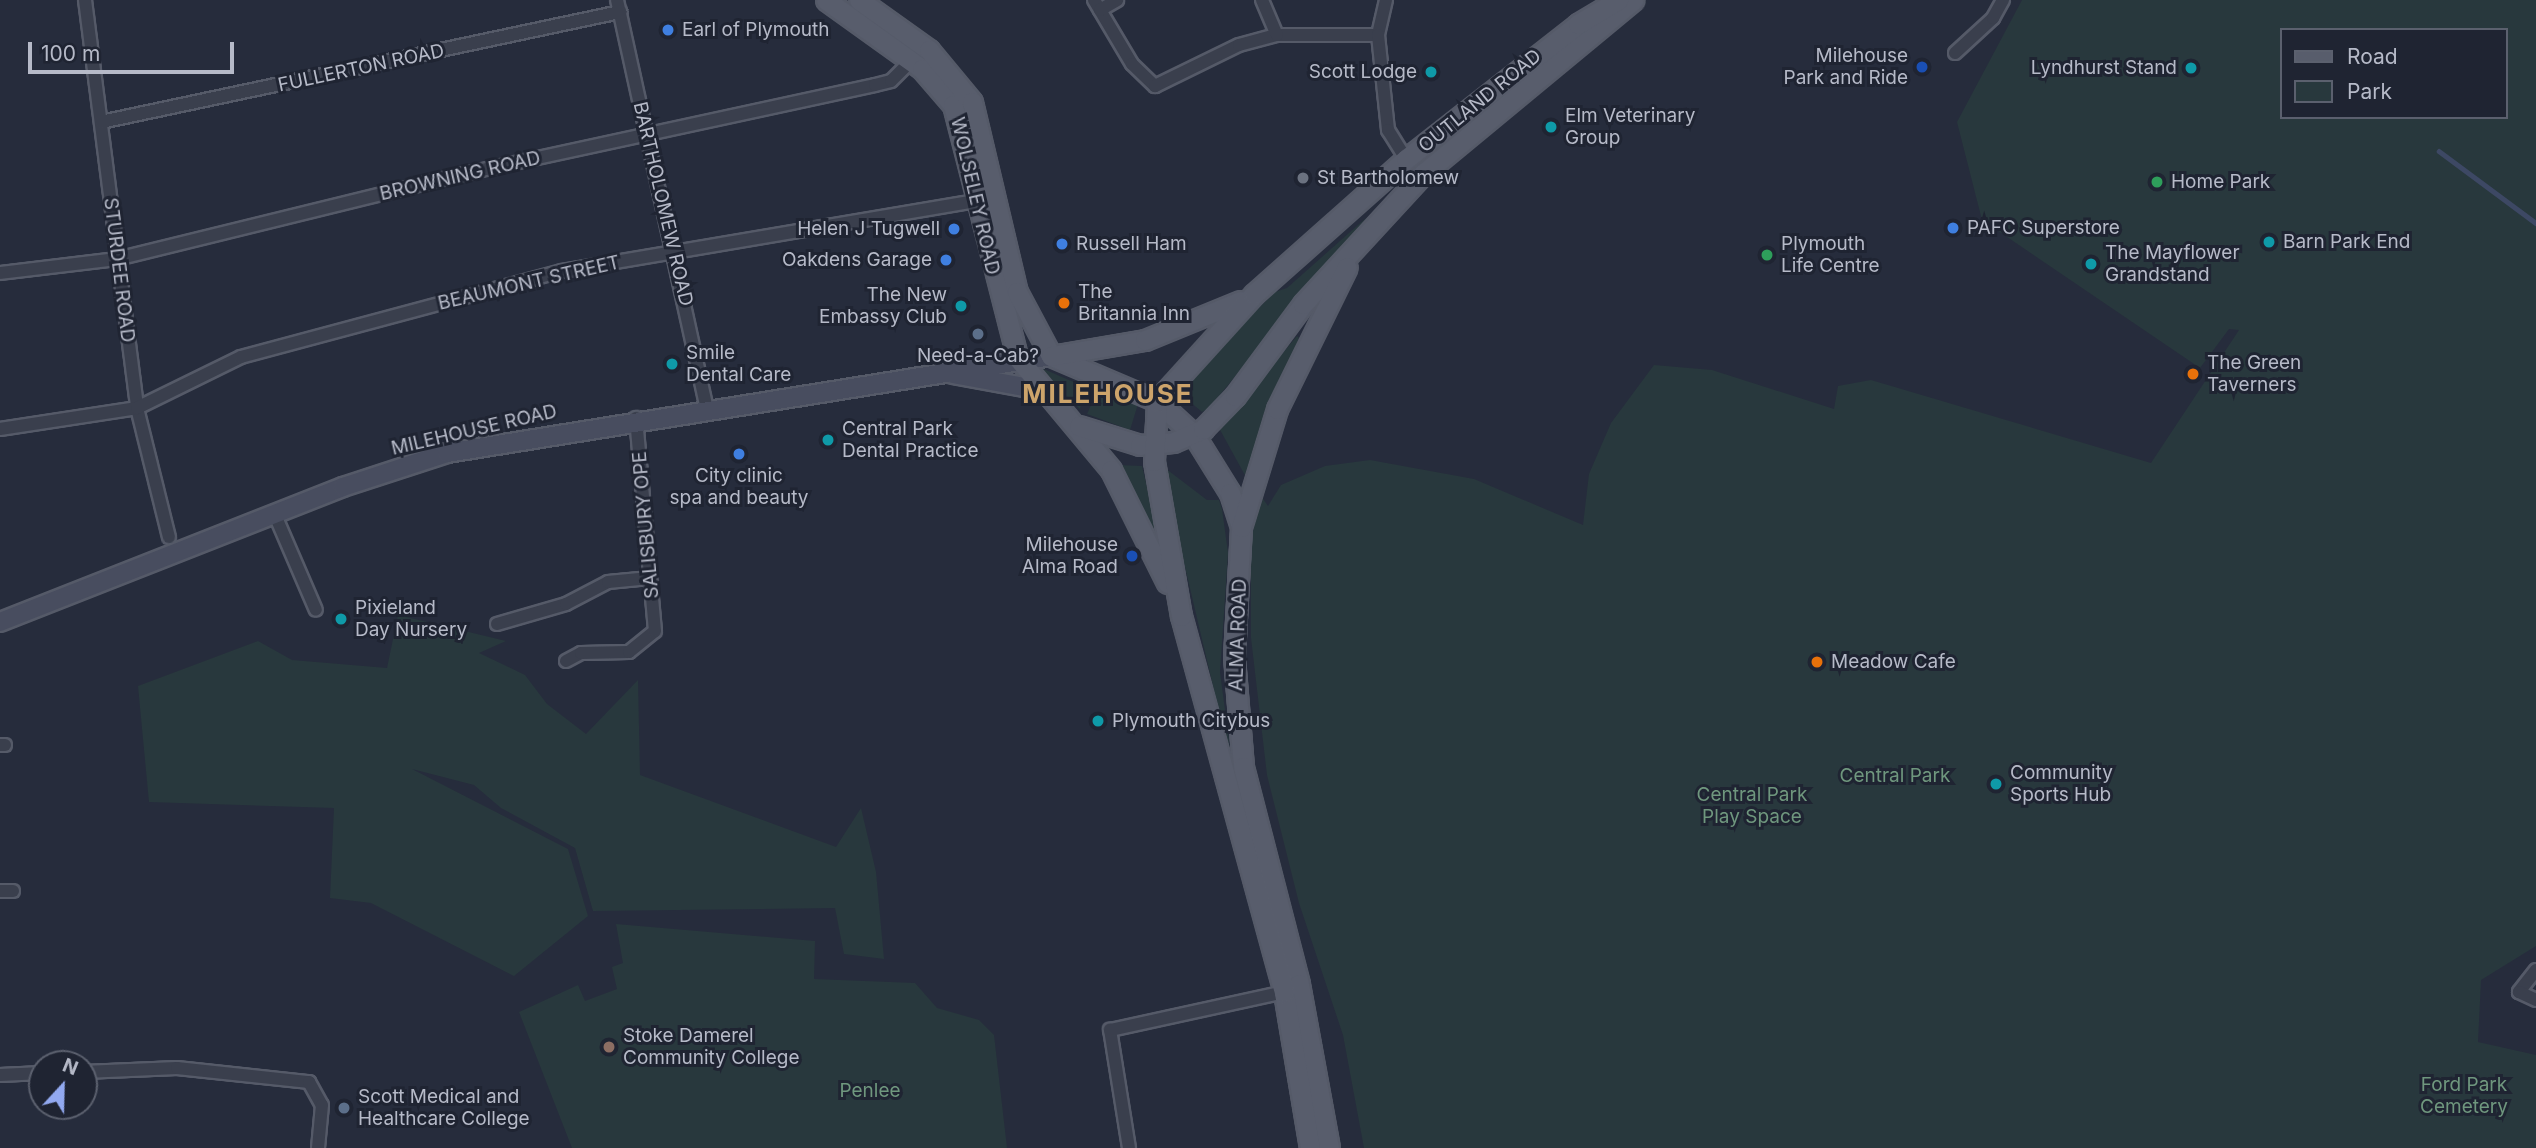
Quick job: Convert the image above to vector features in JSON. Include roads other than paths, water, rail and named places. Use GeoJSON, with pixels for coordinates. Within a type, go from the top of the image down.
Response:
{"type":"FeatureCollection","features":[{"type":"Feature","properties":{"kind":"main road","name":"WOLSELEY ROAD"},"geometry":{"type":"LineString","coordinates":[[826,0],[911,61],[953,105],[1017,357],[1041,390],[1079,426]]}},
{"type":"Feature","properties":{"kind":"main road","name":"WOLSELEY ROAD"},"geometry":{"type":"LineString","coordinates":[[859,0],[929,50],[972,102],[1017,292],[1032,327],[1051,356]]}},
{"type":"Feature","properties":{"kind":"main road","name":"OUTLAND ROAD"},"geometry":{"type":"LineString","coordinates":[[1157,401],[1254,295],[1406,159],[1578,24],[1618,0]]}},
{"type":"Feature","properties":{"kind":"main road","name":"OUTLAND ROAD"},"geometry":{"type":"LineString","coordinates":[[1194,435],[1235,396],[1303,304],[1423,174],[1633,0]]}},
{"type":"Feature","properties":{"kind":"main road","name":"OUTLAND ROAD"},"geometry":{"type":"LineString","coordinates":[[1241,527],[1277,409],[1359,245]]}},
{"type":"Feature","properties":{"kind":"main road","name":"OUTLAND ROAD"},"geometry":{"type":"LineString","coordinates":[[1017,357],[1051,356],[1145,340],[1254,295]]}},
{"type":"Feature","properties":{"kind":"main road"},"geometry":{"type":"LineString","coordinates":[[1051,356],[1157,401]]}},
{"type":"Feature","properties":{"kind":"main road","name":"MILEHOUSE ROAD"},"geometry":{"type":"LineString","coordinates":[[0,622],[275,515],[447,453],[636,418],[939,372],[1017,357]]}},
{"type":"Feature","properties":{"kind":"main road","name":"MILEHOUSE ROAD"},"geometry":{"type":"LineString","coordinates":[[939,372],[1041,390]]}},
{"type":"Feature","properties":{"kind":"main road","name":"ALMA ROAD"},"geometry":{"type":"LineString","coordinates":[[1157,401],[1194,435],[1230,494],[1241,527],[1234,657],[1237,726],[1299,984],[1329,1148]]}},
{"type":"Feature","properties":{"kind":"main road","name":"ALMA ROAD"},"geometry":{"type":"LineString","coordinates":[[1157,401],[1152,445],[1181,615],[1284,992],[1310,1148]]}},
{"type":"Feature","properties":{"kind":"main road","name":"ALMA ROAD"},"geometry":{"type":"LineString","coordinates":[[1079,426],[1136,514],[1181,615]]}},
{"type":"Feature","properties":{"kind":"main road"},"geometry":{"type":"LineString","coordinates":[[1079,426],[1122,443],[1152,445],[1194,435]]}},
{"type":"Feature","properties":{"kind":"street","name":"STURDEE ROAD"},"geometry":{"type":"LineString","coordinates":[[85,0],[137,408],[169,537]]}},
{"type":"Feature","properties":{"kind":"street"},"geometry":{"type":"LineString","coordinates":[[1116,0],[1097,5],[1132,64],[1155,86],[1239,45],[1277,35],[1378,35]]}},
{"type":"Feature","properties":{"kind":"street"},"geometry":{"type":"LineString","coordinates":[[1262,0],[1277,35]]}},
{"type":"Feature","properties":{"kind":"street"},"geometry":{"type":"LineString","coordinates":[[1386,0],[1378,35],[1388,130],[1406,159]]}},
{"type":"Feature","properties":{"kind":"street"},"geometry":{"type":"LineString","coordinates":[[1955,53],[1993,18],[2003,0]]}},
{"type":"Feature","properties":{"kind":"street","name":"FULLERTON ROAD"},"geometry":{"type":"LineString","coordinates":[[101,122],[619,6]]}},
{"type":"Feature","properties":{"kind":"street","name":"BARTHOLOMEW ROAD"},"geometry":{"type":"LineString","coordinates":[[619,6],[707,408]]}},
{"type":"Feature","properties":{"kind":"street","name":"BROWNING ROAD"},"geometry":{"type":"LineString","coordinates":[[0,273],[117,259],[646,133],[891,81],[911,61]]}},
{"type":"Feature","properties":{"kind":"street","name":"BEAUMONT STREET"},"geometry":{"type":"LineString","coordinates":[[0,429],[137,408],[241,357],[562,271],[977,201]]}},
{"type":"Feature","properties":{"kind":"street","name":"SALISBURY OPE"},"geometry":{"type":"LineString","coordinates":[[566,661],[581,653],[629,652],[655,631],[636,418]]}},
{"type":"Feature","properties":{"kind":"street"},"geometry":{"type":"LineString","coordinates":[[275,515],[316,610]]}},
{"type":"Feature","properties":{"kind":"street"},"geometry":{"type":"LineString","coordinates":[[497,624],[566,604],[608,582],[650,578]]}},
{"type":"Feature","properties":{"kind":"street"},"geometry":{"type":"LineString","coordinates":[[2536,970],[2519,992],[2536,1000]]}},
{"type":"Feature","properties":{"kind":"street"},"geometry":{"type":"LineString","coordinates":[[1129,1148],[1110,1030],[1284,992]]}},
{"type":"Feature","properties":{"kind":"street"},"geometry":{"type":"LineString","coordinates":[[98,1071],[177,1068],[309,1082],[322,1105],[318,1148]]}},
{"type":"Feature","properties":{"kind":"street"},"geometry":{"type":"LineString","coordinates":[[0,1075],[28,1074]]}},
{"type":"Feature","properties":{"kind":"waterway"},"geometry":{"type":"LineString","coordinates":[[2439,151],[2536,223]]}},
{"type":"Feature","properties":{"kind":"place","name":"Earl of Plymouth"},"geometry":{"type":"Point","coordinates":[668,30]}},
{"type":"Feature","properties":{"kind":"place","name":"Milehouse Park and Ride"},"geometry":{"type":"Point","coordinates":[1922,67]}},
{"type":"Feature","properties":{"kind":"place","name":"Lyndhurst Stand"},"geometry":{"type":"Point","coordinates":[2191,68]}},
{"type":"Feature","properties":{"kind":"place","name":"Scott Lodge"},"geometry":{"type":"Point","coordinates":[1431,72]}},
{"type":"Feature","properties":{"kind":"place","name":"Elm Veterinary Group"},"geometry":{"type":"Point","coordinates":[1551,127]}},
{"type":"Feature","properties":{"kind":"place","name":"St Bartholomew"},"geometry":{"type":"Point","coordinates":[1303,178]}},
{"type":"Feature","properties":{"kind":"place","name":"Home Park"},"geometry":{"type":"Point","coordinates":[2157,182]}},
{"type":"Feature","properties":{"kind":"place","name":"PAFC Superstore"},"geometry":{"type":"Point","coordinates":[1953,228]}},
{"type":"Feature","properties":{"kind":"place","name":"Helen J Tugwell"},"geometry":{"type":"Point","coordinates":[954,229]}},
{"type":"Feature","properties":{"kind":"place","name":"Barn Park End"},"geometry":{"type":"Point","coordinates":[2269,242]}},
{"type":"Feature","properties":{"kind":"place","name":"Russell Ham"},"geometry":{"type":"Point","coordinates":[1062,244]}},
{"type":"Feature","properties":{"kind":"place","name":"Plymouth Life Centre"},"geometry":{"type":"Point","coordinates":[1767,255]}},
{"type":"Feature","properties":{"kind":"place","name":"Oakdens Garage"},"geometry":{"type":"Point","coordinates":[946,260]}},
{"type":"Feature","properties":{"kind":"place","name":"The Mayflower Grandstand"},"geometry":{"type":"Point","coordinates":[2091,264]}},
{"type":"Feature","properties":{"kind":"place","name":"The Britannia Inn"},"geometry":{"type":"Point","coordinates":[1064,303]}},
{"type":"Feature","properties":{"kind":"place","name":"The New Embassy Club"},"geometry":{"type":"Point","coordinates":[961,306]}},
{"type":"Feature","properties":{"kind":"place","name":"Need-a-Cab?"},"geometry":{"type":"Point","coordinates":[978,334]}},
{"type":"Feature","properties":{"kind":"place","name":"Smile Dental Care"},"geometry":{"type":"Point","coordinates":[672,364]}},
{"type":"Feature","properties":{"kind":"place","name":"The Green Taverners"},"geometry":{"type":"Point","coordinates":[2193,374]}},
{"type":"Feature","properties":{"kind":"place","name":"Central Park Dental Practice"},"geometry":{"type":"Point","coordinates":[828,440]}},
{"type":"Feature","properties":{"kind":"place","name":"City clinic spa and beauty"},"geometry":{"type":"Point","coordinates":[739,454]}},
{"type":"Feature","properties":{"kind":"place","name":"Milehouse Alma Road"},"geometry":{"type":"Point","coordinates":[1132,556]}},
{"type":"Feature","properties":{"kind":"place","name":"Pixieland Day Nursery"},"geometry":{"type":"Point","coordinates":[341,619]}},
{"type":"Feature","properties":{"kind":"place","name":"Meadow Cafe"},"geometry":{"type":"Point","coordinates":[1817,662]}},
{"type":"Feature","properties":{"kind":"place","name":"Plymouth Citybus"},"geometry":{"type":"Point","coordinates":[1098,721]}},
{"type":"Feature","properties":{"kind":"place","name":"Community Sports Hub"},"geometry":{"type":"Point","coordinates":[1996,784]}},
{"type":"Feature","properties":{"kind":"place","name":"Stoke Damerel Community College"},"geometry":{"type":"Point","coordinates":[609,1047]}},
{"type":"Feature","properties":{"kind":"place","name":"Scott Medical and Healthcare College"},"geometry":{"type":"Point","coordinates":[344,1108]}},
{"type":"Feature","properties":{"kind":"district","name":"MILEHOUSE"},"geometry":{"type":"Point","coordinates":[1108,394]}},
{"type":"Feature","properties":{"kind":"park label","name":"Central Park"},"geometry":{"type":"Point","coordinates":[1895,776]}},
{"type":"Feature","properties":{"kind":"park label","name":"Central Park Play Space"},"geometry":{"type":"Point","coordinates":[1752,806]}},
{"type":"Feature","properties":{"kind":"park label","name":"Penlee"},"geometry":{"type":"Point","coordinates":[870,1091]}},
{"type":"Feature","properties":{"kind":"park label","name":"Ford Park Cemetery"},"geometry":{"type":"Point","coordinates":[2464,1096]}}]}
